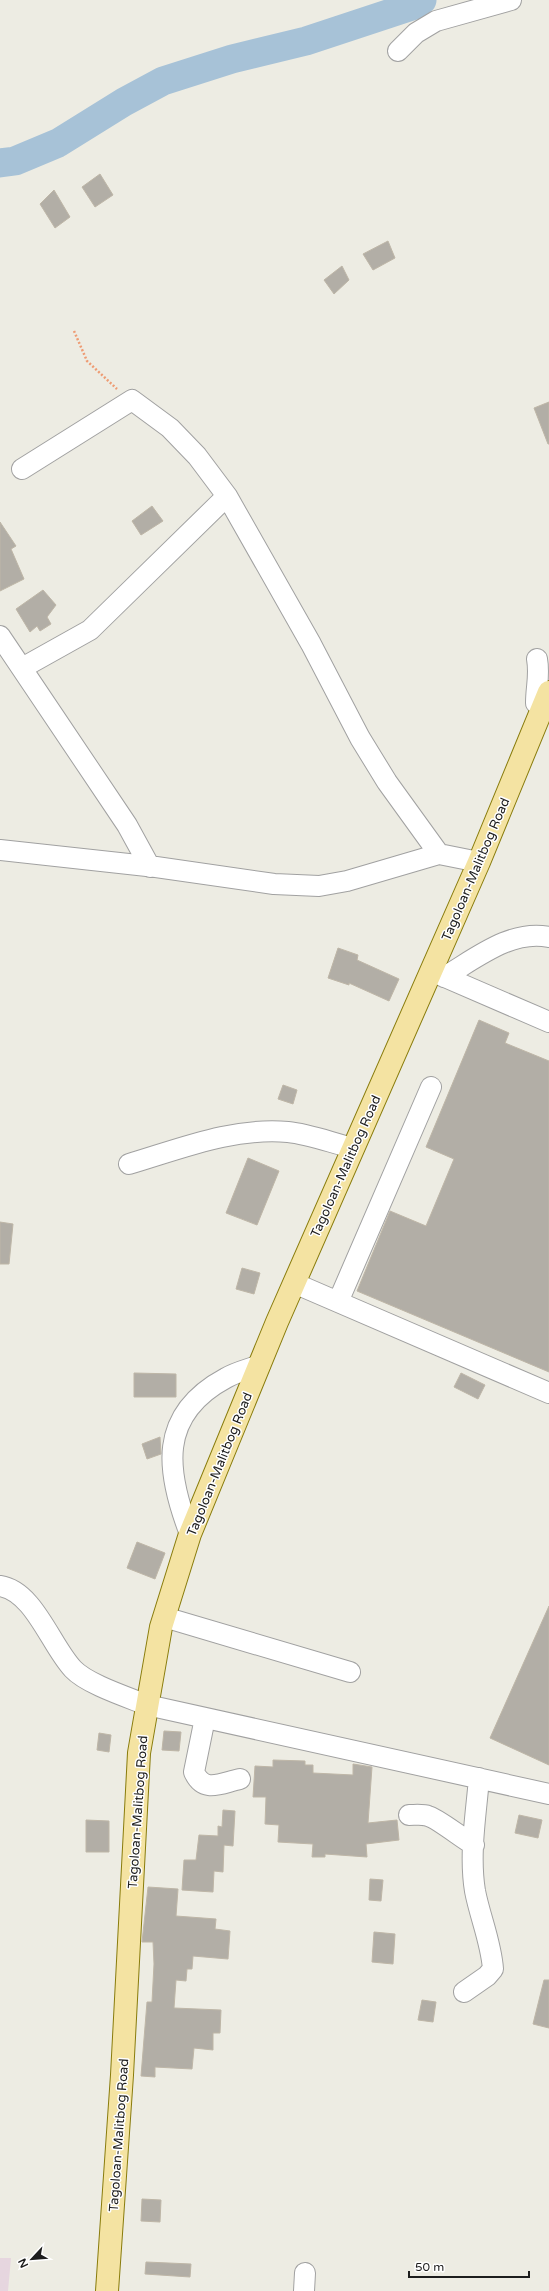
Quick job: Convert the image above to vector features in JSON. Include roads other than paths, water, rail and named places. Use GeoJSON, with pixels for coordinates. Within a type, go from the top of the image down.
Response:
{"type":"FeatureCollection","features":[{"type":"Feature","properties":{"kind":"main road","name":"Tagoloan-Malitbog Road"},"geometry":{"type":"LineString","coordinates":[[107,2291],[122,2067],[139,1752],[164,1617],[190,1534],[294,1283],[353,1148],[437,974],[479,862],[546,699]]}},
{"type":"Feature","properties":{"kind":"street"},"geometry":{"type":"LineString","coordinates":[[398,52],[416,33],[436,21],[511,0]]}},
{"type":"Feature","properties":{"kind":"street"},"geometry":{"type":"LineString","coordinates":[[22,469],[132,400],[170,428],[197,456],[227,496],[311,644],[360,738],[392,788],[439,854]]}},
{"type":"Feature","properties":{"kind":"street"},"geometry":{"type":"LineString","coordinates":[[22,668],[90,630],[227,496]]}},
{"type":"Feature","properties":{"kind":"street"},"geometry":{"type":"LineString","coordinates":[[0,636],[127,825],[150,867]]}},
{"type":"Feature","properties":{"kind":"street"},"geometry":{"type":"LineString","coordinates":[[537,659],[540,672],[536,686],[536,702],[546,699]]}},
{"type":"Feature","properties":{"kind":"street"},"geometry":{"type":"LineString","coordinates":[[0,850],[150,867],[274,884],[319,886],[347,881],[439,854],[479,862]]}},
{"type":"Feature","properties":{"kind":"street"},"geometry":{"type":"LineString","coordinates":[[437,974],[510,939],[535,934],[549,936]]}},
{"type":"Feature","properties":{"kind":"street"},"geometry":{"type":"LineString","coordinates":[[437,974],[549,1022]]}},
{"type":"Feature","properties":{"kind":"street"},"geometry":{"type":"LineString","coordinates":[[338,1302],[431,1087]]}},
{"type":"Feature","properties":{"kind":"street"},"geometry":{"type":"LineString","coordinates":[[129,1164],[218,1137],[253,1130],[290,1132],[353,1148]]}},
{"type":"Feature","properties":{"kind":"street"},"geometry":{"type":"LineString","coordinates":[[294,1283],[549,1393]]}},
{"type":"Feature","properties":{"kind":"street"},"geometry":{"type":"LineString","coordinates":[[190,1534],[178,1503],[171,1471],[173,1438],[187,1411],[207,1390],[227,1378],[260,1365]]}},
{"type":"Feature","properties":{"kind":"street"},"geometry":{"type":"LineString","coordinates":[[0,1586],[8,1588],[20,1596],[33,1610],[74,1670],[98,1685],[147,1705],[549,1794]]}},
{"type":"Feature","properties":{"kind":"street"},"geometry":{"type":"LineString","coordinates":[[164,1617],[350,1672]]}},
{"type":"Feature","properties":{"kind":"street"},"geometry":{"type":"LineString","coordinates":[[205,1718],[194,1772],[198,1780],[209,1786],[240,1779]]}},
{"type":"Feature","properties":{"kind":"street"},"geometry":{"type":"LineString","coordinates":[[464,1992],[487,1976],[493,1969],[492,1957],[475,1891],[474,1845],[479,1778]]}},
{"type":"Feature","properties":{"kind":"street"},"geometry":{"type":"LineString","coordinates":[[409,1815],[435,1818],[457,1836],[474,1845]]}},
{"type":"Feature","properties":{"kind":"waterway"},"geometry":{"type":"LineString","coordinates":[[0,163],[15,161],[58,143],[124,102],[163,81],[232,59],[306,41],[415,5],[422,0]]}}]}
